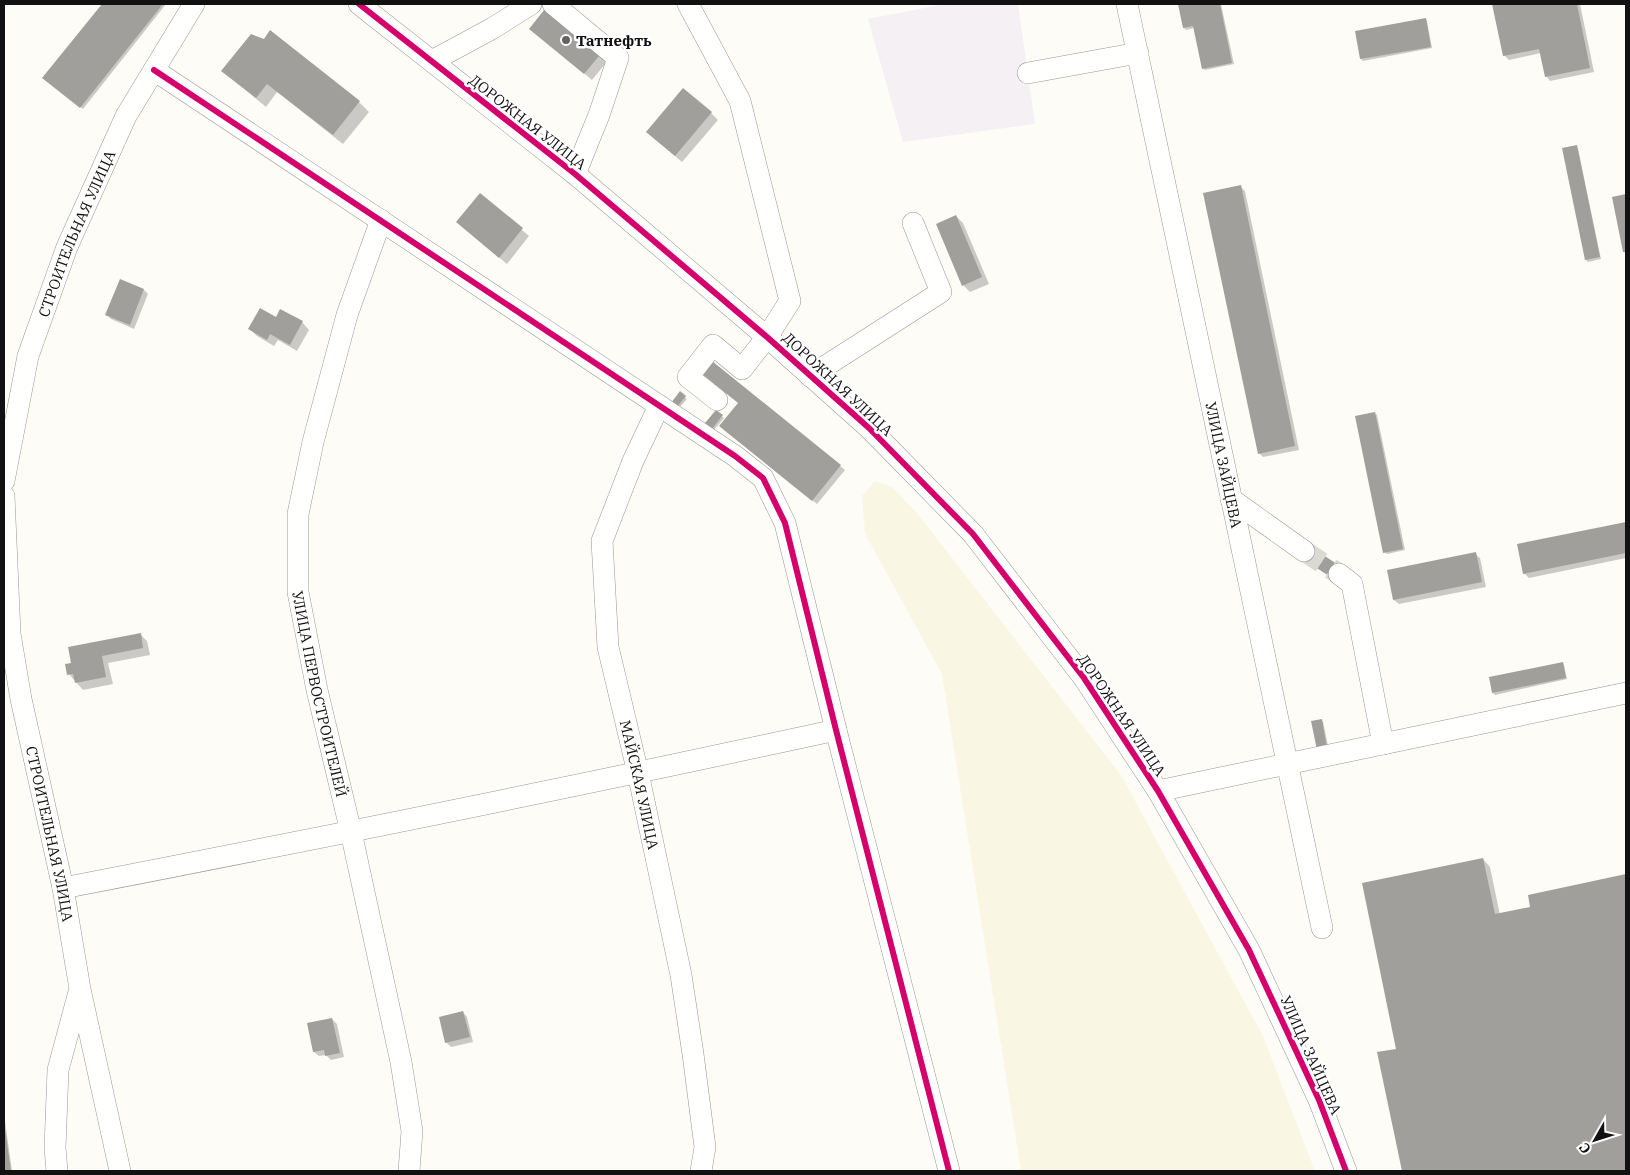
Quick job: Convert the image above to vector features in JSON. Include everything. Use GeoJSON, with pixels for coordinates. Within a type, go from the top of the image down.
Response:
{"type":"FeatureCollection","features":[{"type":"Feature","properties":{"kind":"street","name":"СТРОИТЕЛЬНАЯ УЛИЦА"},"geometry":{"type":"LineString","coordinates":[[4,481],[28,356],[67,247],[126,116],[194,4]]}},
{"type":"Feature","properties":{"kind":"street","name":"ДОРОЖНАЯ УЛИЦА"},"geometry":{"type":"LineString","coordinates":[[359,4],[576,174],[768,337],[869,428],[973,534],[1084,678],[1158,791],[1249,950]]}},
{"type":"Feature","properties":{"kind":"street"},"geometry":{"type":"LineString","coordinates":[[432,61],[493,28],[531,4]]}},
{"type":"Feature","properties":{"kind":"street"},"geometry":{"type":"LineString","coordinates":[[553,4],[618,58],[600,114],[576,174]]}},
{"type":"Feature","properties":{"kind":"street"},"geometry":{"type":"LineString","coordinates":[[688,4],[740,101],[790,302],[768,337],[742,368],[713,345],[688,376],[717,400]]}},
{"type":"Feature","properties":{"kind":"street","name":"УЛИЦА ЗАЙЦЕВА"},"geometry":{"type":"LineString","coordinates":[[1127,4],[1322,928]]}},
{"type":"Feature","properties":{"kind":"street"},"geometry":{"type":"LineString","coordinates":[[1028,73],[1138,53]]}},
{"type":"Feature","properties":{"kind":"street"},"geometry":{"type":"LineString","coordinates":[[154,70],[735,456],[763,478],[785,524],[949,1171]]}},
{"type":"Feature","properties":{"kind":"street","name":"УЛИЦА ПЕРВОСТРОИТЕЛЕЙ"},"geometry":{"type":"LineString","coordinates":[[381,220],[347,315],[313,442],[298,514],[298,592],[317,690],[351,832],[401,1062],[412,1131],[409,1171]]}},
{"type":"Feature","properties":{"kind":"street"},"geometry":{"type":"LineString","coordinates":[[810,376],[941,292],[913,223]]}},
{"type":"Feature","properties":{"kind":"street","name":"МАЙСКАЯ УЛИЦА"},"geometry":{"type":"LineString","coordinates":[[659,406],[634,461],[602,541],[608,647],[638,773],[681,975],[705,1147],[701,1171]]}},
{"type":"Feature","properties":{"kind":"street","name":"СТРОИТЕЛЬНАЯ УЛИЦА"},"geometry":{"type":"LineString","coordinates":[[4,496],[10,634],[20,699],[62,888],[80,989],[120,1171]]}},
{"type":"Feature","properties":{"kind":"street"},"geometry":{"type":"LineString","coordinates":[[1231,499],[1304,551]]}},
{"type":"Feature","properties":{"kind":"street"},"geometry":{"type":"LineString","coordinates":[[1339,574],[1352,584],[1383,744]]}},
{"type":"Feature","properties":{"kind":"street"},"geometry":{"type":"LineString","coordinates":[[1158,791],[1626,693]]}},
{"type":"Feature","properties":{"kind":"street"},"geometry":{"type":"LineString","coordinates":[[62,888],[351,832],[836,730]]}},
{"type":"Feature","properties":{"kind":"street","name":"УЛИЦА ЗАЙЦЕВА"},"geometry":{"type":"LineString","coordinates":[[1249,950],[1319,1100],[1346,1171]]}},
{"type":"Feature","properties":{"kind":"street"},"geometry":{"type":"LineString","coordinates":[[56,1171],[58,1070],[80,989]]}},
{"type":"Feature","properties":{"kind":"shaded area"},"geometry":{"type":"Polygon","coordinates":[[[945,4],[1018,4],[1035,124],[903,142],[868,19],[945,4]]]}},
{"type":"Feature","properties":{"kind":"shaded area"},"geometry":{"type":"Polygon","coordinates":[[[875,481],[892,487],[917,513],[1121,775],[1263,1036],[1315,1171],[1021,1171],[942,674],[865,534],[862,496],[875,481]]]}},
{"type":"Feature","properties":{"kind":"building"},"geometry":{"type":"Polygon","coordinates":[[[102,4],[163,4],[80,108],[42,78],[102,4]]]}},
{"type":"Feature","properties":{"kind":"building"},"geometry":{"type":"Polygon","coordinates":[[[1178,4],[1220,4],[1232,63],[1202,69],[1193,26],[1183,28],[1178,4]]]}},
{"type":"Feature","properties":{"kind":"building"},"geometry":{"type":"Polygon","coordinates":[[[1492,4],[1577,4],[1590,68],[1545,77],[1539,49],[1503,56],[1492,4]]]}},
{"type":"Feature","properties":{"kind":"building","name":"Татнефть"},"geometry":{"type":"Polygon","coordinates":[[[548,5],[604,50],[584,74],[529,29],[548,5]]]}},
{"type":"Feature","properties":{"kind":"building"},"geometry":{"type":"Polygon","coordinates":[[[1426,18],[1431,47],[1360,59],[1355,31],[1426,18]]]}},
{"type":"Feature","properties":{"kind":"building"},"geometry":{"type":"Polygon","coordinates":[[[270,30],[360,101],[333,135],[267,84],[256,98],[221,71],[251,34],[264,39],[270,30]]]}},
{"type":"Feature","properties":{"kind":"building"},"geometry":{"type":"Polygon","coordinates":[[[683,88],[712,112],[675,156],[646,132],[683,88]]]}},
{"type":"Feature","properties":{"kind":"building"},"geometry":{"type":"Polygon","coordinates":[[[1577,145],[1600,257],[1585,260],[1562,148],[1577,145]]]}},
{"type":"Feature","properties":{"kind":"building"},"geometry":{"type":"Polygon","coordinates":[[[1241,185],[1295,446],[1258,454],[1203,193],[1241,185]]]}},
{"type":"Feature","properties":{"kind":"building"},"geometry":{"type":"Polygon","coordinates":[[[480,193],[523,228],[499,258],[456,222],[480,193]]]}},
{"type":"Feature","properties":{"kind":"building"},"geometry":{"type":"Polygon","coordinates":[[[1626,194],[1626,252],[1623,252],[1612,197],[1626,194]]]}},
{"type":"Feature","properties":{"kind":"building"},"geometry":{"type":"Polygon","coordinates":[[[956,215],[982,277],[962,286],[936,224],[956,215]]]}},
{"type":"Feature","properties":{"kind":"building"},"geometry":{"type":"Polygon","coordinates":[[[120,279],[144,289],[130,325],[105,315],[120,279]]]}},
{"type":"Feature","properties":{"kind":"building"},"geometry":{"type":"Polygon","coordinates":[[[260,308],[276,317],[280,309],[303,321],[290,345],[270,334],[267,340],[248,329],[260,308]]]}},
{"type":"Feature","properties":{"kind":"building"},"geometry":{"type":"Polygon","coordinates":[[[712,361],[841,465],[812,501],[719,426],[738,403],[702,374],[712,361]]]}},
{"type":"Feature","properties":{"kind":"building"},"geometry":{"type":"Polygon","coordinates":[[[680,391],[686,396],[676,408],[671,403],[680,391]]]}},
{"type":"Feature","properties":{"kind":"building"},"geometry":{"type":"Polygon","coordinates":[[[716,410],[723,415],[712,429],[705,423],[716,410]]]}},
{"type":"Feature","properties":{"kind":"building"},"geometry":{"type":"Polygon","coordinates":[[[1375,412],[1403,549],[1383,553],[1355,416],[1375,412]]]}},
{"type":"Feature","properties":{"kind":"building"},"geometry":{"type":"Polygon","coordinates":[[[1626,522],[1626,553],[1523,574],[1517,544],[1626,522]]]}},
{"type":"Feature","properties":{"kind":"building"},"geometry":{"type":"Polygon","coordinates":[[[1308,545],[1343,568],[1335,580],[1300,557],[1308,545]]]}},
{"type":"Feature","properties":{"kind":"building"},"geometry":{"type":"Polygon","coordinates":[[[1476,552],[1482,582],[1393,600],[1387,570],[1476,552]]]}},
{"type":"Feature","properties":{"kind":"building"},"geometry":{"type":"Polygon","coordinates":[[[141,633],[143,648],[102,656],[106,677],[75,683],[73,674],[67,675],[65,664],[71,663],[68,647],[141,633]]]}},
{"type":"Feature","properties":{"kind":"building"},"geometry":{"type":"Polygon","coordinates":[[[1563,662],[1566,678],[1492,693],[1489,677],[1563,662]]]}},
{"type":"Feature","properties":{"kind":"building"},"geometry":{"type":"Polygon","coordinates":[[[1322,719],[1327,748],[1317,750],[1311,721],[1322,719]]]}},
{"type":"Feature","properties":{"kind":"building"},"geometry":{"type":"Polygon","coordinates":[[[1483,858],[1495,914],[1530,907],[1528,895],[1626,874],[1626,1171],[1402,1171],[1377,1052],[1396,1049],[1362,883],[1483,858]]]}},
{"type":"Feature","properties":{"kind":"building"},"geometry":{"type":"Polygon","coordinates":[[[463,1011],[470,1037],[445,1043],[439,1017],[463,1011]]]}},
{"type":"Feature","properties":{"kind":"building"},"geometry":{"type":"Polygon","coordinates":[[[332,1018],[340,1053],[325,1056],[324,1050],[313,1052],[307,1023],[332,1018]]]}},
{"type":"Feature","properties":{"kind":"building"},"geometry":{"type":"Polygon","coordinates":[[[5,1129],[11,1171],[4,1171],[5,1129]]]}},
{"type":"Feature","properties":{"kind":"tunnel"},"geometry":{"type":"LineString","coordinates":[[1304,551],[1339,574]]}},
{"type":"Feature","properties":{"kind":"cycle path"},"geometry":{"type":"LineString","coordinates":[[359,4],[575,174],[767,337],[869,428],[973,534],[1084,678],[1158,791],[1249,950],[1319,1100],[1346,1171]]}},
{"type":"Feature","properties":{"kind":"cycle path"},"geometry":{"type":"LineString","coordinates":[[154,70],[735,456],[763,478],[785,523],[949,1171]]}},
{"type":"Feature","properties":{"kind":"place","name":"Татнефть"},"geometry":{"type":"Point","coordinates":[566,40]}}]}
